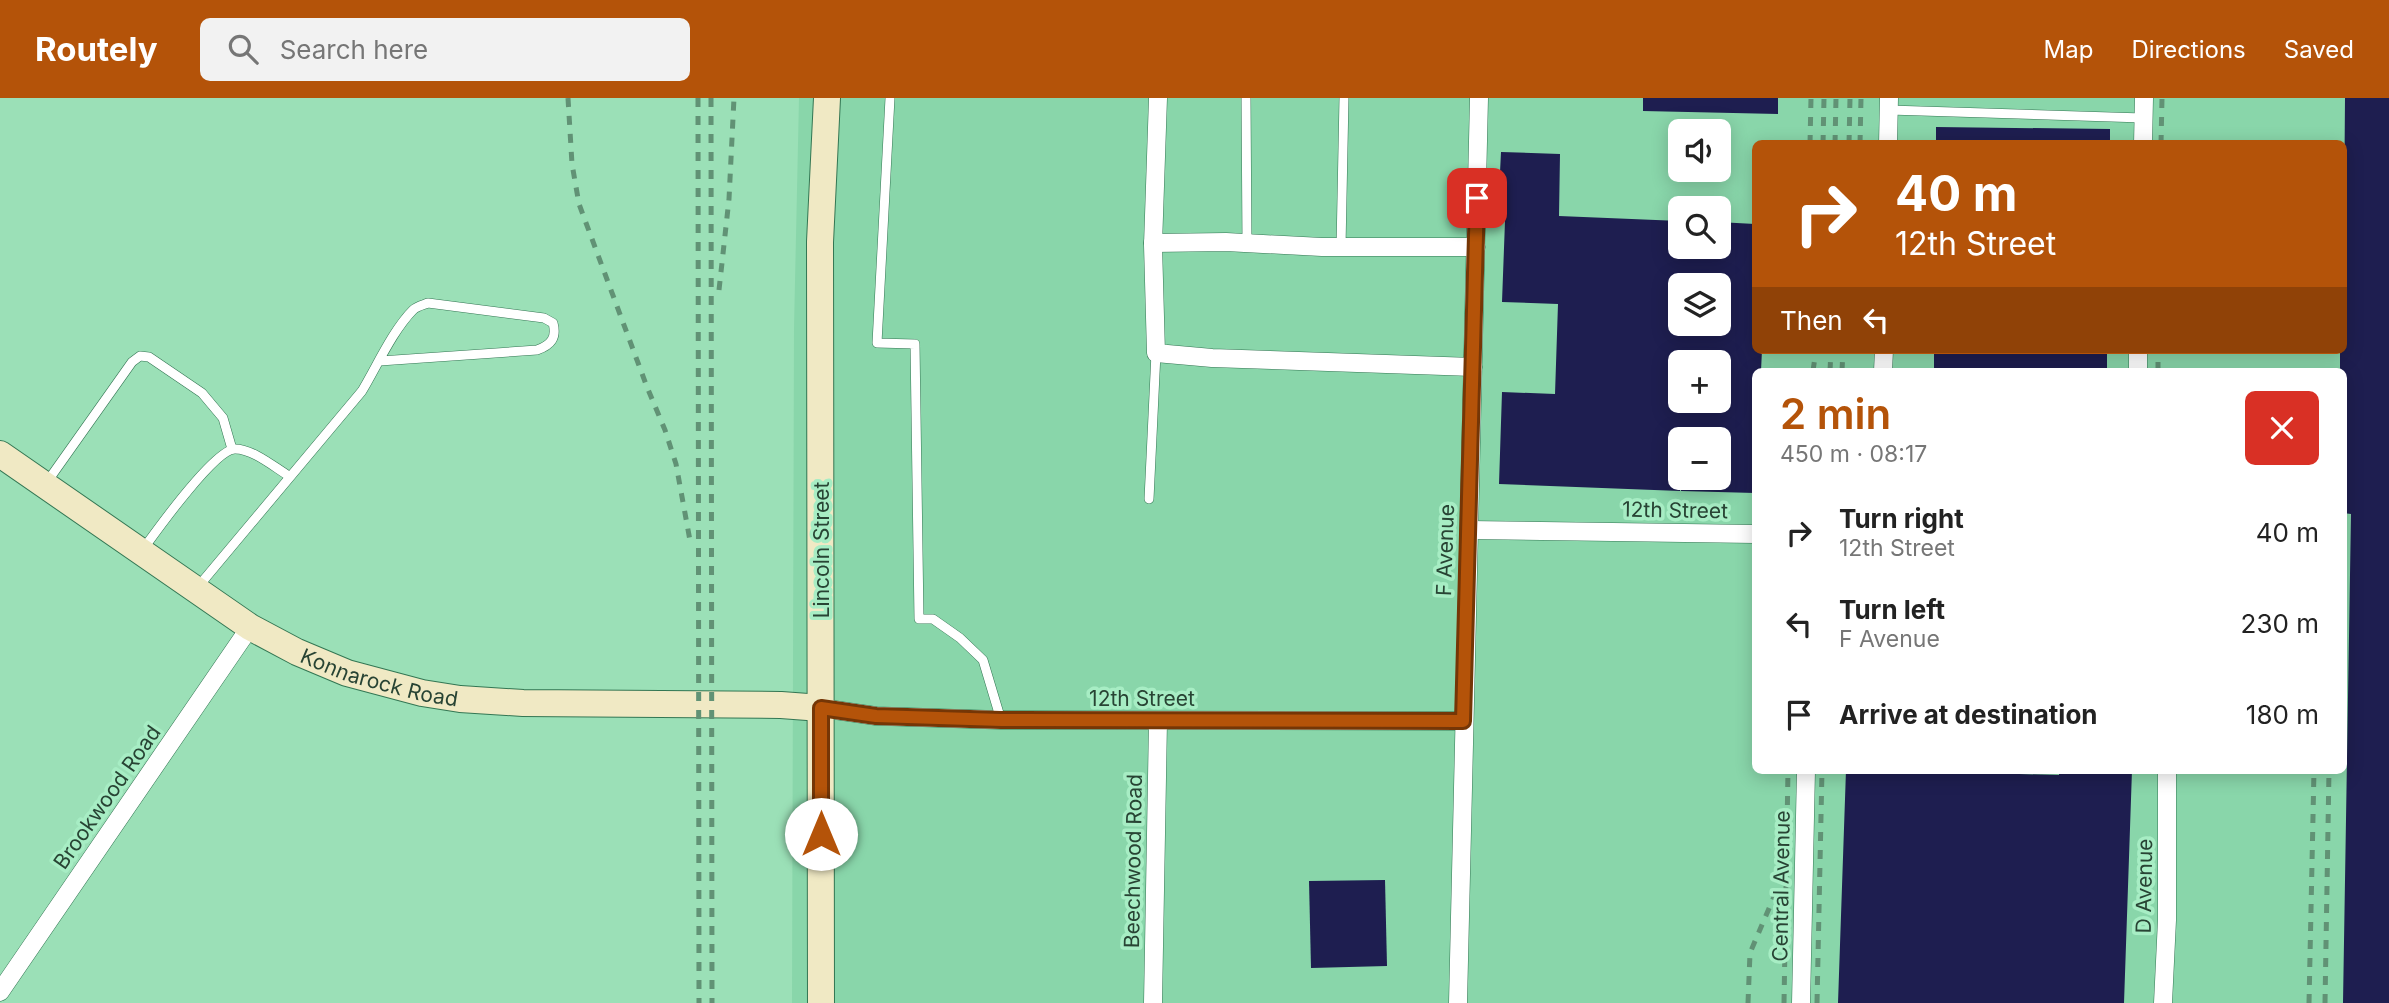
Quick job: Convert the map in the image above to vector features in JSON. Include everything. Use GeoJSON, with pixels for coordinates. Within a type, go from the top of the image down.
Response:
{"type":"FeatureCollection","features":[{"type":"Feature","properties":{"kind":"main road","name":"Lincoln Street"},"geometry":{"type":"LineString","coordinates":[[821,1003],[820,242],[827,98]]}},
{"type":"Feature","properties":{"kind":"main road","name":"Konnarock Road"},"geometry":{"type":"LineString","coordinates":[[1,456],[250,627],[297,652],[347,673],[422,693],[460,699],[523,703],[781,705],[821,708]]}},
{"type":"Feature","properties":{"kind":"street"},"geometry":{"type":"LineString","coordinates":[[1158,98],[1153,243],[1156,353],[1212,358],[1473,367]]}},
{"type":"Feature","properties":{"kind":"street","name":"F Avenue"},"geometry":{"type":"LineString","coordinates":[[1458,1003],[1479,98]]}},
{"type":"Feature","properties":{"kind":"street"},"geometry":{"type":"LineString","coordinates":[[2143,140],[2144,98]]}},
{"type":"Feature","properties":{"kind":"street"},"geometry":{"type":"LineString","coordinates":[[1888,140],[1889,104]]}},
{"type":"Feature","properties":{"kind":"street"},"geometry":{"type":"LineString","coordinates":[[1153,243],[1476,247]]}},
{"type":"Feature","properties":{"kind":"street","name":"12th Street"},"geometry":{"type":"LineString","coordinates":[[1469,530],[1752,534]]}},
{"type":"Feature","properties":{"kind":"street","name":"Brookwood Road"},"geometry":{"type":"LineString","coordinates":[[0,992],[250,627]]}},
{"type":"Feature","properties":{"kind":"street","name":"12th Street"},"geometry":{"type":"LineString","coordinates":[[821,708],[876,716],[1001,720],[1463,721]]}},
{"type":"Feature","properties":{"kind":"street","name":"Beechwood Road"},"geometry":{"type":"LineString","coordinates":[[1153,1003],[1158,721]]}},
{"type":"Feature","properties":{"kind":"street","name":"Central Avenue"},"geometry":{"type":"LineString","coordinates":[[1801,1003],[1806,774]]}},
{"type":"Feature","properties":{"kind":"street","name":"D Avenue"},"geometry":{"type":"LineString","coordinates":[[2163,1003],[2167,920],[2167,774]]}},
{"type":"Feature","properties":{"kind":"lane"},"geometry":{"type":"LineString","coordinates":[[890,98],[877,343],[915,344],[919,619],[933,620],[960,638],[983,660],[1001,720]]}},
{"type":"Feature","properties":{"kind":"lane"},"geometry":{"type":"LineString","coordinates":[[1246,98],[1247,244]]}},
{"type":"Feature","properties":{"kind":"lane"},"geometry":{"type":"LineString","coordinates":[[1341,247],[1344,98]]}},
{"type":"Feature","properties":{"kind":"lane"},"geometry":{"type":"LineString","coordinates":[[1889,104],[2143,118]]}},
{"type":"Feature","properties":{"kind":"lane"},"geometry":{"type":"LineString","coordinates":[[196,589],[362,391],[402,324],[415,307],[428,303],[544,318],[553,323],[556,331],[547,346],[537,349],[380,361]]}},
{"type":"Feature","properties":{"kind":"lane"},"geometry":{"type":"LineString","coordinates":[[1149,499],[1156,353]]}},
{"type":"Feature","properties":{"kind":"lane"},"geometry":{"type":"LineString","coordinates":[[45,485],[132,362],[140,356],[149,357],[202,393],[223,418],[232,449]]}},
{"type":"Feature","properties":{"kind":"lane"},"geometry":{"type":"LineString","coordinates":[[141,552],[169,513],[220,456],[232,449],[246,451],[289,476]]}},
{"type":"Feature","properties":{"kind":"shaded area"},"geometry":{"type":"Polygon","coordinates":[[[799,98],[2389,98],[2389,1003],[792,1003],[794,328],[799,98]]]}},
{"type":"Feature","properties":{"kind":"building"},"geometry":{"type":"Polygon","coordinates":[[[1643,98],[1778,98],[1778,114],[1643,111],[1643,98]]]}},
{"type":"Feature","properties":{"kind":"building"},"geometry":{"type":"Polygon","coordinates":[[[2345,98],[2389,98],[2389,1003],[2343,1003],[2351,514],[2347,514],[2347,368],[2340,368],[2340,354],[2347,354],[2347,140],[2345,140],[2345,98]]]}},
{"type":"Feature","properties":{"kind":"building"},"geometry":{"type":"Polygon","coordinates":[[[1936,127],[2110,129],[2110,140],[1936,140],[1936,127]]]}},
{"type":"Feature","properties":{"kind":"building"},"geometry":{"type":"Polygon","coordinates":[[[1501,152],[1560,154],[1559,216],[1668,221],[1668,259],[1731,259],[1731,223],[1752,224],[1752,354],[1762,354],[1761,368],[1752,368],[1752,493],[1681,491],[1731,490],[1731,427],[1668,427],[1668,490],[1680,491],[1499,484],[1502,392],[1555,394],[1558,304],[1502,302],[1506,194],[1499,193],[1501,152]]]}},
{"type":"Feature","properties":{"kind":"building"},"geometry":{"type":"Polygon","coordinates":[[[1934,354],[2107,354],[2107,368],[1934,368],[1934,354]]]}},
{"type":"Feature","properties":{"kind":"building"},"geometry":{"type":"Polygon","coordinates":[[[1846,774],[2132,774],[2124,1003],[1838,1003],[1846,774]]]}},
{"type":"Feature","properties":{"kind":"building"},"geometry":{"type":"Polygon","coordinates":[[[1385,880],[1387,966],[1311,968],[1309,881],[1385,880]]]}},
{"type":"Feature","properties":{"kind":"railway"},"geometry":{"type":"LineString","coordinates":[[568,98],[572,164],[579,204],[665,430],[676,464],[691,546]]}},
{"type":"Feature","properties":{"kind":"railway"},"geometry":{"type":"LineString","coordinates":[[698,98],[699,1003]]}},
{"type":"Feature","properties":{"kind":"railway"},"geometry":{"type":"LineString","coordinates":[[711,98],[712,1003]]}},
{"type":"Feature","properties":{"kind":"railway"},"geometry":{"type":"LineString","coordinates":[[719,290],[729,199],[734,98]]}},
{"type":"Feature","properties":{"kind":"railway"},"geometry":{"type":"LineString","coordinates":[[1810,140],[1811,98]]}},
{"type":"Feature","properties":{"kind":"railway"},"geometry":{"type":"LineString","coordinates":[[1823,140],[1824,98]]}},
{"type":"Feature","properties":{"kind":"railway"},"geometry":{"type":"LineString","coordinates":[[1835,140],[1836,98]]}},
{"type":"Feature","properties":{"kind":"railway"},"geometry":{"type":"LineString","coordinates":[[1849,140],[1850,98]]}},
{"type":"Feature","properties":{"kind":"railway"},"geometry":{"type":"LineString","coordinates":[[1860,140],[1861,98]]}},
{"type":"Feature","properties":{"kind":"railway"},"geometry":{"type":"LineString","coordinates":[[2161,140],[2162,98]]}},
{"type":"Feature","properties":{"kind":"railway"},"geometry":{"type":"LineString","coordinates":[[1813,368],[1815,354]]}},
{"type":"Feature","properties":{"kind":"railway"},"geometry":{"type":"LineString","coordinates":[[1830,368],[1831,354]]}},
{"type":"Feature","properties":{"kind":"railway"},"geometry":{"type":"LineString","coordinates":[[1842,368],[1843,354]]}},
{"type":"Feature","properties":{"kind":"railway"},"geometry":{"type":"LineString","coordinates":[[2158,354],[2158,368]]}},
{"type":"Feature","properties":{"kind":"railway"},"geometry":{"type":"LineString","coordinates":[[1784,1003],[1788,774]]}},
{"type":"Feature","properties":{"kind":"railway"},"geometry":{"type":"LineString","coordinates":[[1817,1003],[1822,774]]}},
{"type":"Feature","properties":{"kind":"railway"},"geometry":{"type":"LineString","coordinates":[[2309,1003],[2314,774]]}},
{"type":"Feature","properties":{"kind":"railway"},"geometry":{"type":"LineString","coordinates":[[2325,1003],[2329,774]]}},
{"type":"Feature","properties":{"kind":"railway"},"geometry":{"type":"LineString","coordinates":[[1748,1003],[1750,953],[1776,892],[1779,876]]}},
{"type":"Feature","properties":{"kind":"route"},"geometry":{"type":"LineString","coordinates":[[821,834],[821,708],[876,716],[1001,720],[1463,721],[1477,198]]}}]}
